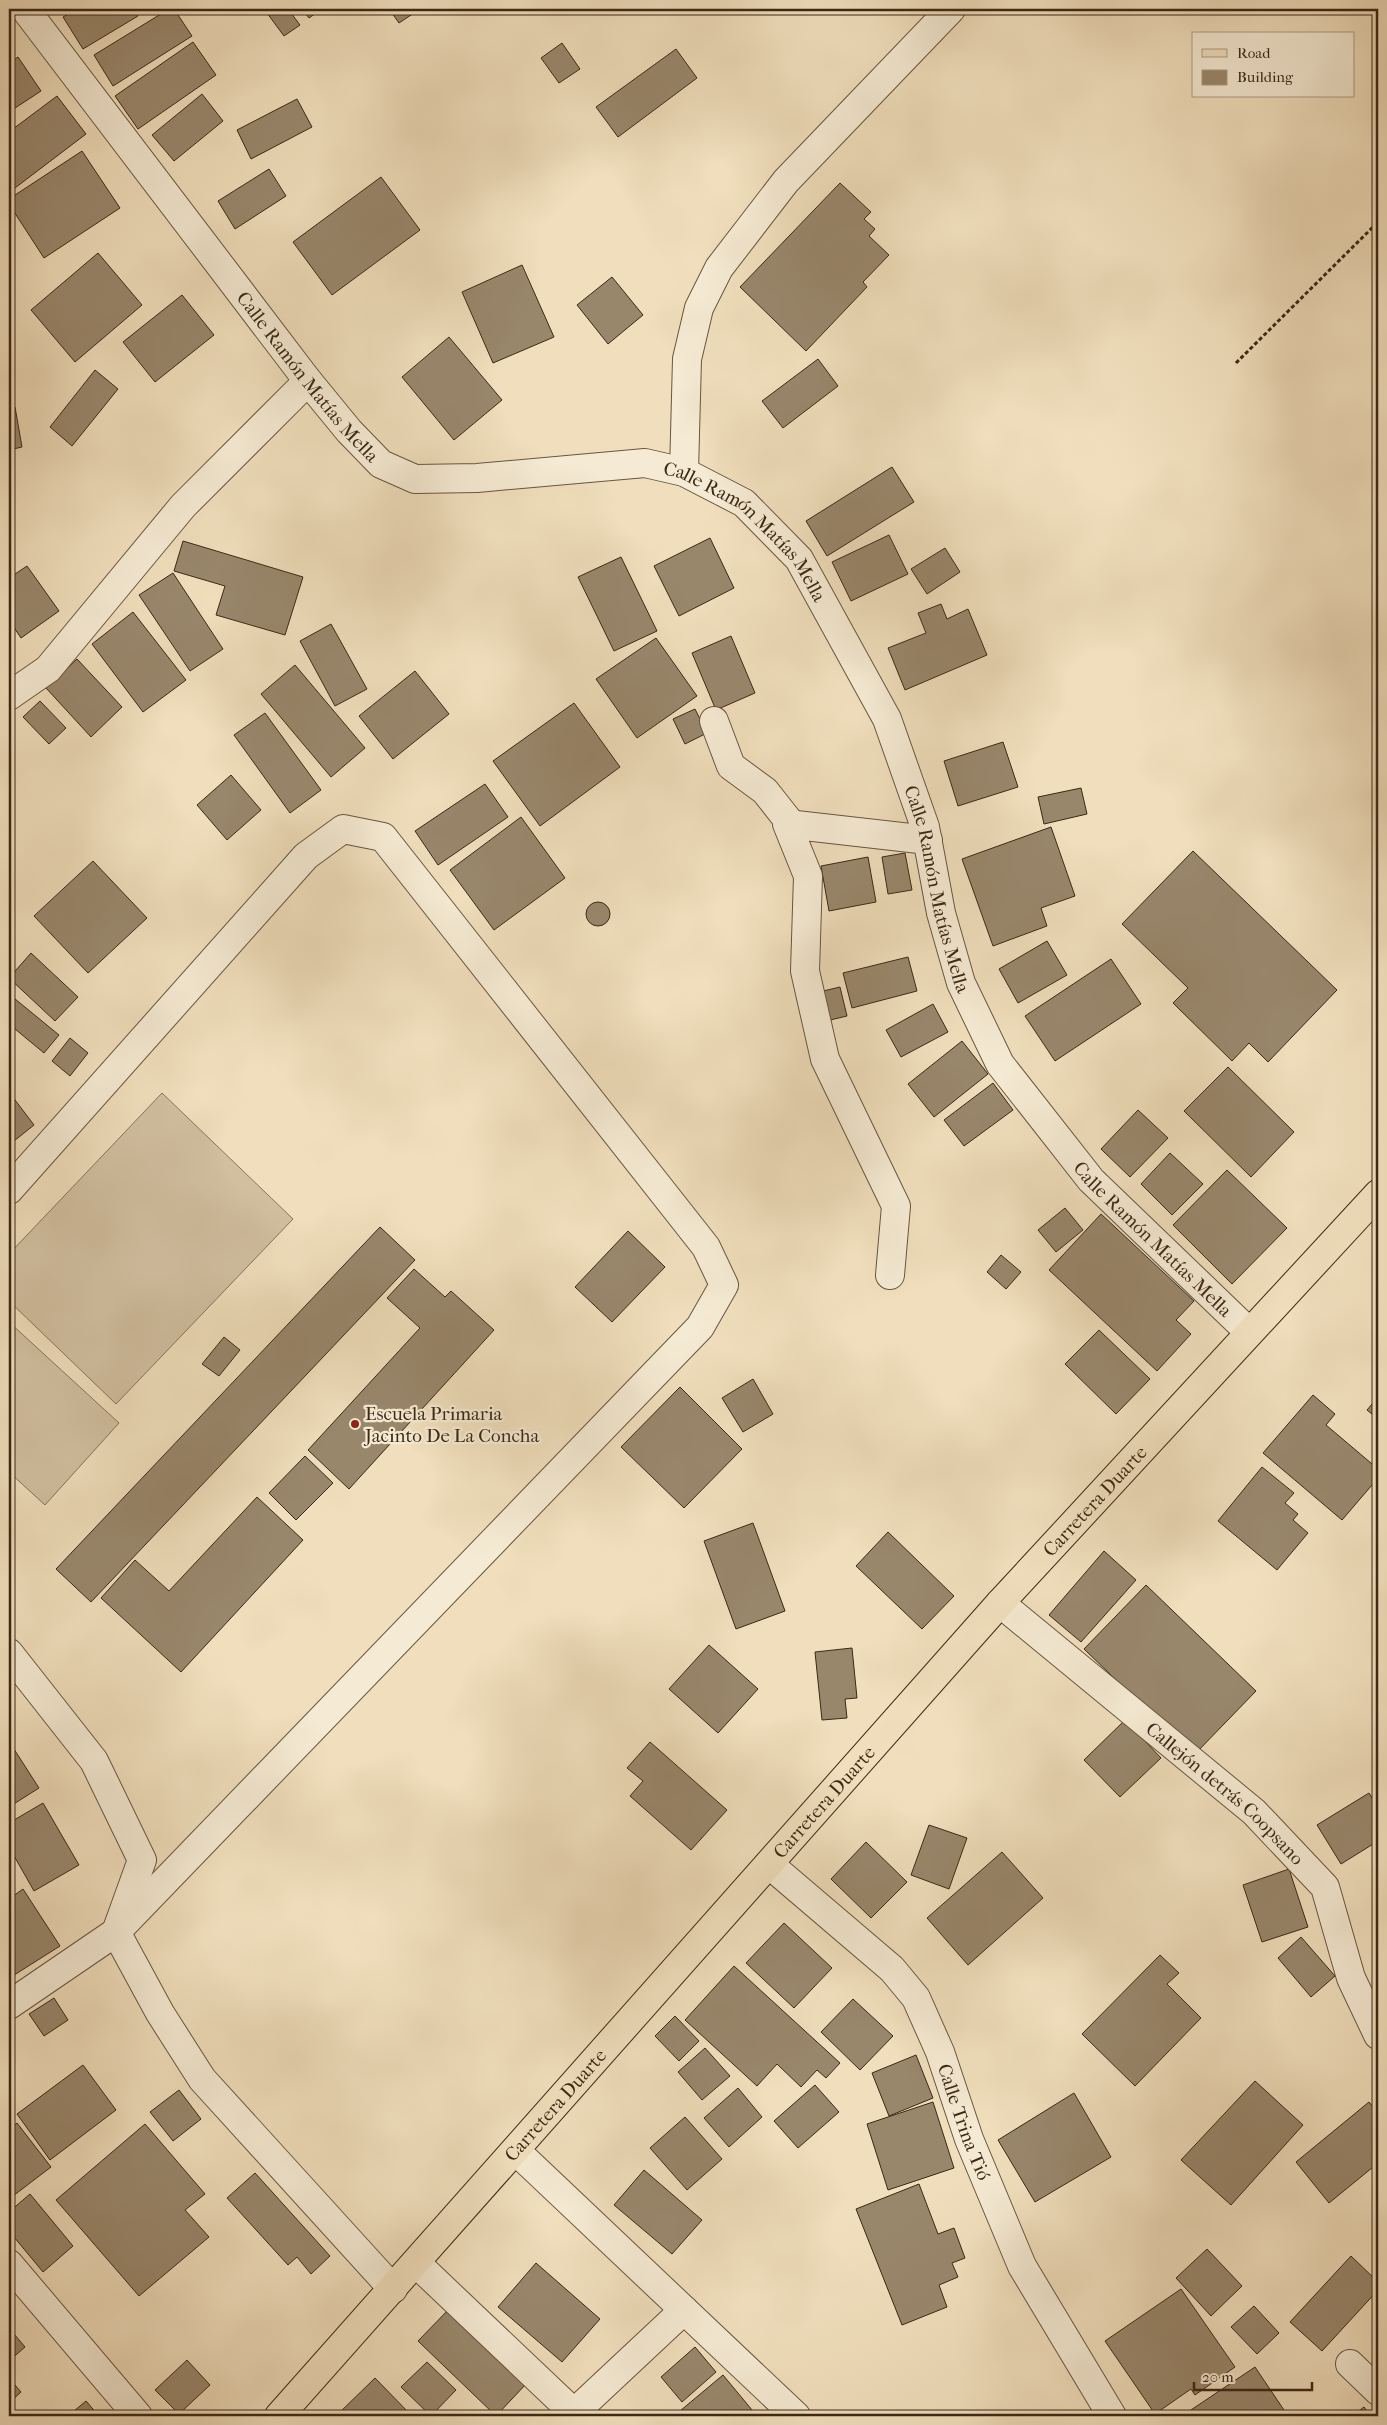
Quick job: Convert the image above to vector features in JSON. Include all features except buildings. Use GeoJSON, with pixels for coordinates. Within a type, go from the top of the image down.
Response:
{"type":"FeatureCollection","features":[{"type":"Feature","properties":{"kind":"main road","name":"Carretera Duarte"},"geometry":{"type":"LineString","coordinates":[[279,2416],[770,1865],[1000,1603],[1378,1194]]}},
{"type":"Feature","properties":{"kind":"street","name":"Calle Ramón Matías Mella"},"geometry":{"type":"LineString","coordinates":[[25,9],[308,381],[348,431],[381,464],[415,479],[477,478],[645,463],[684,472],[744,503],[799,559],[887,719],[925,827],[941,913],[961,983],[1000,1064],[1091,1180],[1249,1332]]}},
{"type":"Feature","properties":{"kind":"street"},"geometry":{"type":"LineString","coordinates":[[684,472],[687,359],[699,308],[719,268],[786,181],[951,9]]}},
{"type":"Feature","properties":{"kind":"street"},"geometry":{"type":"LineString","coordinates":[[9,696],[48,669],[183,506],[308,381]]}},
{"type":"Feature","properties":{"kind":"street"},"geometry":{"type":"LineString","coordinates":[[714,721],[732,766],[765,791],[791,824]]}},
{"type":"Feature","properties":{"kind":"street"},"geometry":{"type":"LineString","coordinates":[[890,1275],[896,1206],[825,1059],[804,971],[808,876],[787,824],[928,840]]}},
{"type":"Feature","properties":{"kind":"street"},"geometry":{"type":"LineString","coordinates":[[9,1190],[306,856],[343,829],[383,837],[706,1247],[724,1286],[700,1327],[116,1932],[9,2006]]}},
{"type":"Feature","properties":{"kind":"street","name":"Callejón detrás Coopsano"},"geometry":{"type":"LineString","coordinates":[[1000,1603],[1254,1812],[1325,1887],[1351,1978],[1378,2035]]}},
{"type":"Feature","properties":{"kind":"street"},"geometry":{"type":"LineString","coordinates":[[9,1653],[94,1761],[142,1860],[116,1932],[160,2014],[202,2079],[393,2289]]}},
{"type":"Feature","properties":{"kind":"street","name":"Calle Trina Tió"},"geometry":{"type":"LineString","coordinates":[[770,1865],[892,1970],[916,1998],[940,2052],[969,2139],[1022,2266],[1112,2416]]}},
{"type":"Feature","properties":{"kind":"street"},"geometry":{"type":"LineString","coordinates":[[516,2151],[796,2416]]}},
{"type":"Feature","properties":{"kind":"street"},"geometry":{"type":"LineString","coordinates":[[416,2263],[574,2413],[684,2310]]}},
{"type":"Feature","properties":{"kind":"street"},"geometry":{"type":"LineString","coordinates":[[9,2264],[138,2416]]}},
{"type":"Feature","properties":{"kind":"street"},"geometry":{"type":"LineString","coordinates":[[1350,2364],[1378,2391]]}},
{"type":"Feature","properties":{"kind":"path"},"geometry":{"type":"LineString","coordinates":[[1236,363],[1378,222]]}},
{"type":"Feature","properties":{"kind":"shaded area"},"geometry":{"type":"Polygon","coordinates":[[[162,1093],[293,1219],[116,1404],[9,1301],[9,1254],[162,1093]]]}},
{"type":"Feature","properties":{"kind":"shaded area"},"geometry":{"type":"Polygon","coordinates":[[[9,1322],[119,1423],[45,1505],[9,1472],[9,1322]]]}},
{"type":"Feature","properties":{"kind":"place","name":"Escuela Primaria Jacinto De La Concha"},"geometry":{"type":"Point","coordinates":[355,1424]}}]}
